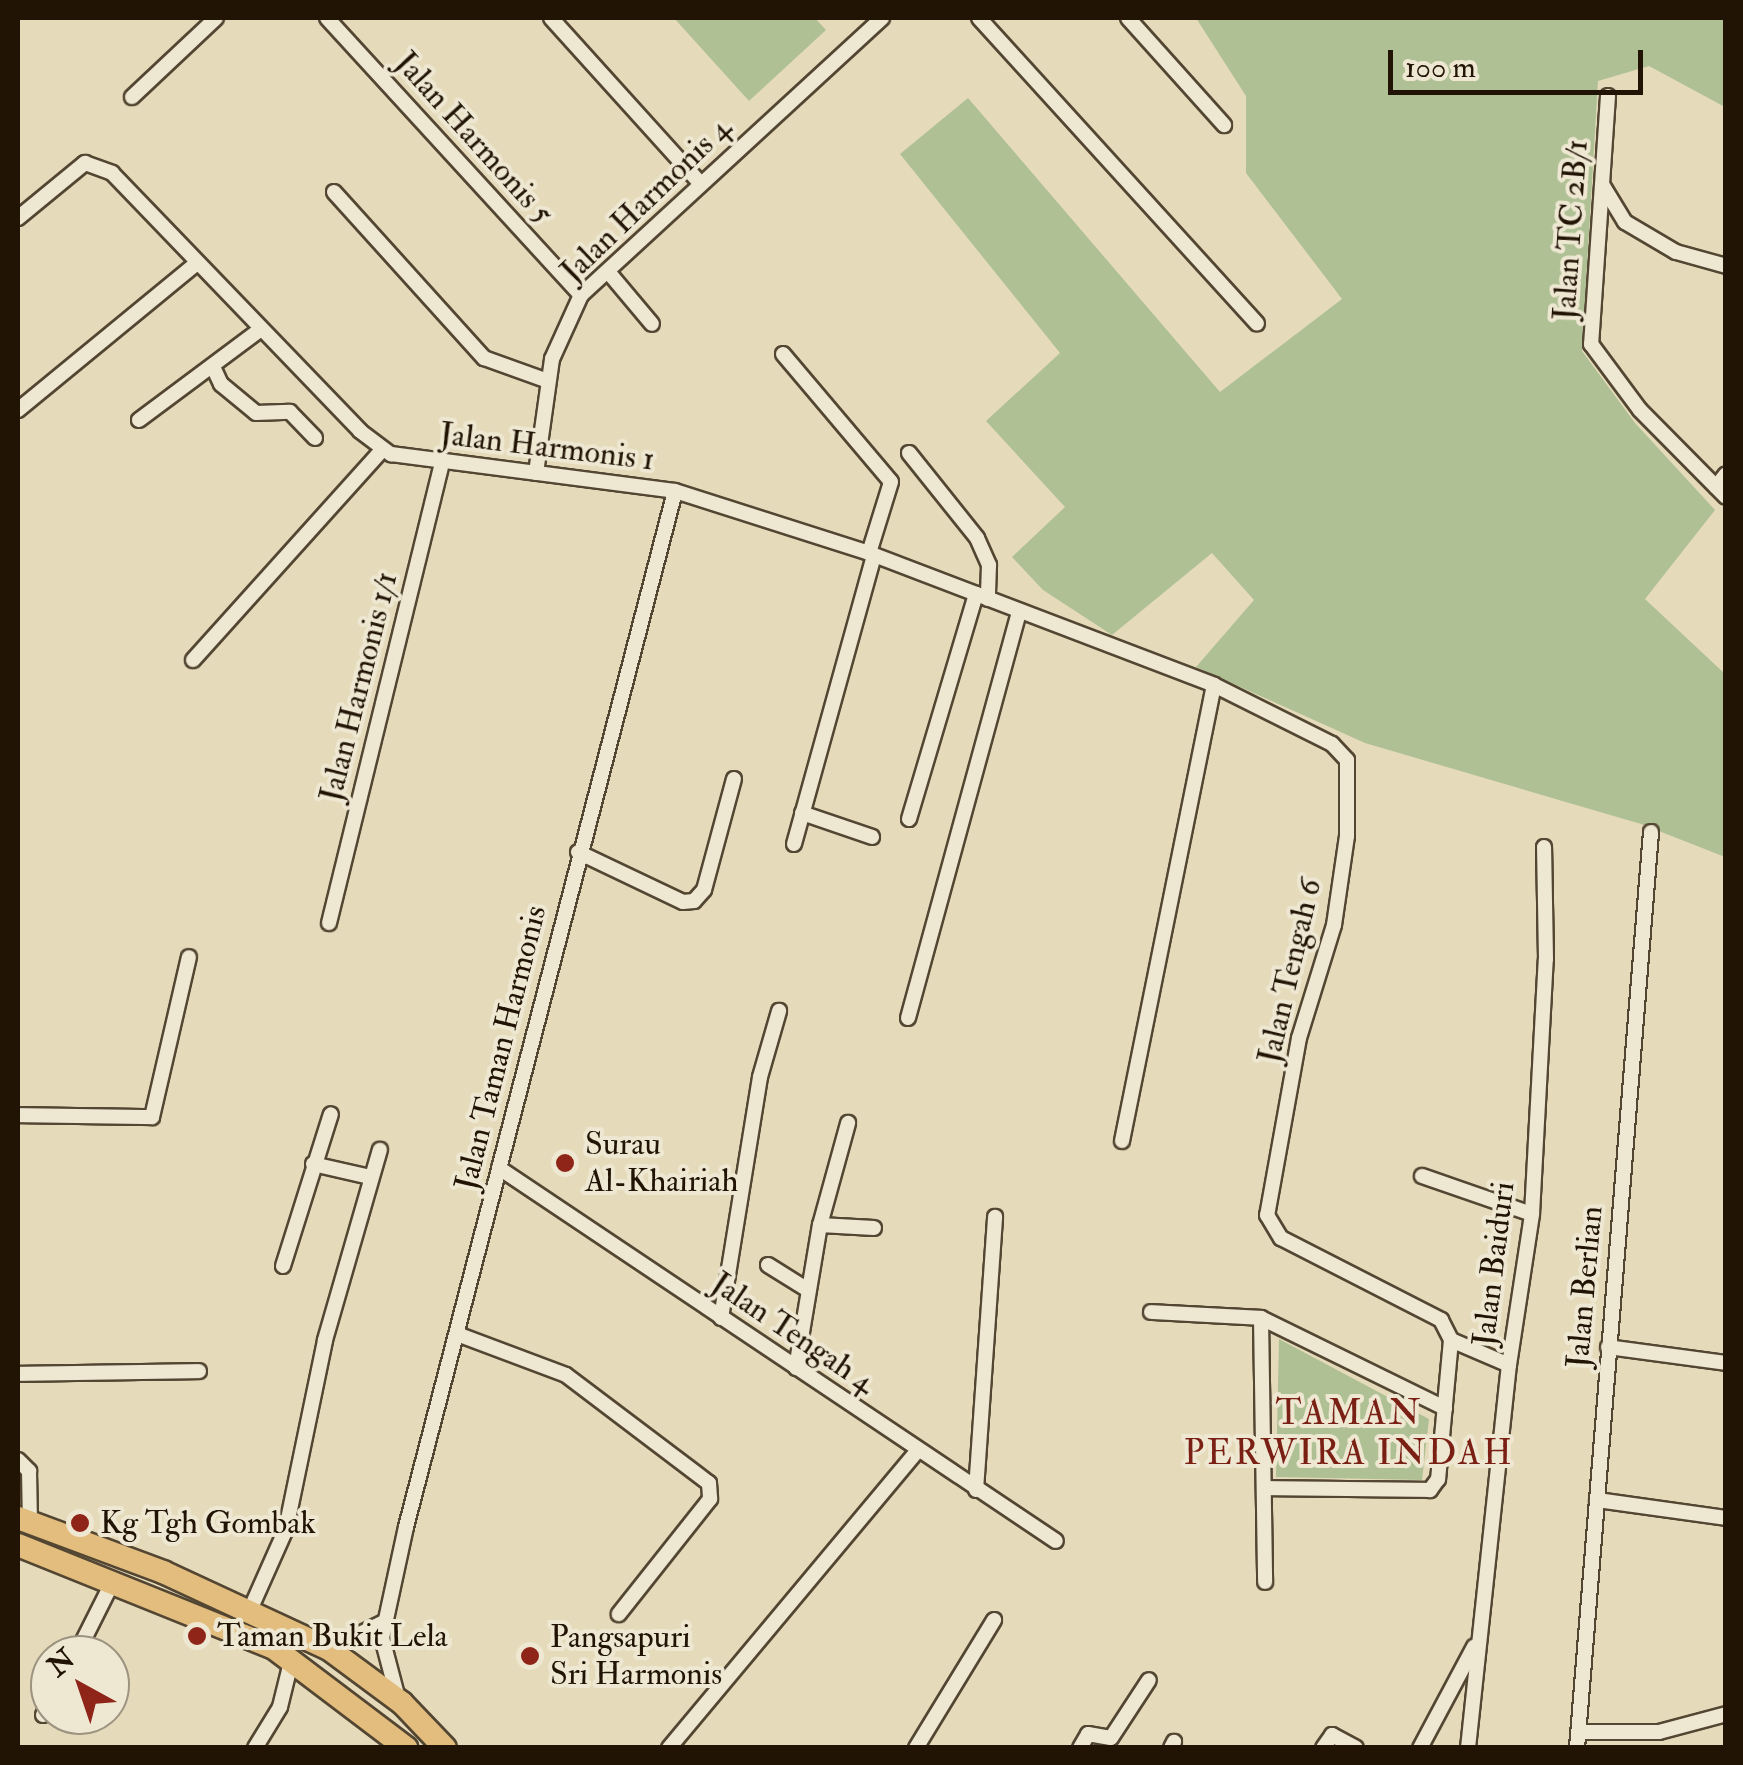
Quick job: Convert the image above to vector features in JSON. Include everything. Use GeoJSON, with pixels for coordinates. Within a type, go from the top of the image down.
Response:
{"type":"FeatureCollection","features":[{"type":"Feature","properties":{"kind":"main road"},"geometry":{"type":"LineString","coordinates":[[24,1520],[250,1610],[329,1649],[402,1703],[445,1748]]}},
{"type":"Feature","properties":{"kind":"main road"},"geometry":{"type":"LineString","coordinates":[[18,1545],[292,1658],[406,1748]]}},
{"type":"Feature","properties":{"kind":"street"},"geometry":{"type":"LineString","coordinates":[[132,97],[216,18]]}},
{"type":"Feature","properties":{"kind":"street","name":"Jalan Harmonis 5"},"geometry":{"type":"LineString","coordinates":[[328,18],[581,295]]}},
{"type":"Feature","properties":{"kind":"street"},"geometry":{"type":"LineString","coordinates":[[551,18],[700,182]]}},
{"type":"Feature","properties":{"kind":"street","name":"Jalan Harmonis 4"},"geometry":{"type":"LineString","coordinates":[[536,473],[548,381],[560,337],[581,295],[610,274],[700,182],[882,18]]}},
{"type":"Feature","properties":{"kind":"street"},"geometry":{"type":"LineString","coordinates":[[979,18],[1257,323]]}},
{"type":"Feature","properties":{"kind":"street"},"geometry":{"type":"LineString","coordinates":[[1128,18],[1224,125]]}},
{"type":"Feature","properties":{"kind":"street","name":"Jalan TC 2B/1"},"geometry":{"type":"LineString","coordinates":[[1608,96],[1591,344],[1640,410],[1721,492]]}},
{"type":"Feature","properties":{"kind":"street"},"geometry":{"type":"LineString","coordinates":[[18,218],[86,163],[112,173],[196,264],[382,450],[193,660]]}},
{"type":"Feature","properties":{"kind":"street"},"geometry":{"type":"LineString","coordinates":[[1604,186],[1625,222],[1676,252],[1726,266]]}},
{"type":"Feature","properties":{"kind":"street"},"geometry":{"type":"LineString","coordinates":[[334,192],[484,358],[548,381]]}},
{"type":"Feature","properties":{"kind":"street"},"geometry":{"type":"LineString","coordinates":[[18,410],[196,264]]}},
{"type":"Feature","properties":{"kind":"street"},"geometry":{"type":"LineString","coordinates":[[610,274],[652,324]]}},
{"type":"Feature","properties":{"kind":"street"},"geometry":{"type":"LineString","coordinates":[[139,420],[194,374],[214,368],[261,329]]}},
{"type":"Feature","properties":{"kind":"street"},"geometry":{"type":"LineString","coordinates":[[783,354],[891,482],[794,844]]}},
{"type":"Feature","properties":{"kind":"street"},"geometry":{"type":"LineString","coordinates":[[214,368],[220,384],[256,412],[290,412],[315,438]]}},
{"type":"Feature","properties":{"kind":"street","name":"Jalan Harmonis 1"},"geometry":{"type":"LineString","coordinates":[[382,450],[442,464],[675,491],[872,555]]}},
{"type":"Feature","properties":{"kind":"street"},"geometry":{"type":"LineString","coordinates":[[909,454],[978,538],[989,566],[909,819]]}},
{"type":"Feature","properties":{"kind":"street","name":"Jalan Harmonis 1/1"},"geometry":{"type":"LineString","coordinates":[[329,923],[442,464]]}},
{"type":"Feature","properties":{"kind":"street"},"geometry":{"type":"LineString","coordinates":[[1721,492],[1726,474]]}},
{"type":"Feature","properties":{"kind":"street","name":"Jalan Taman Harmonis"},"geometry":{"type":"LineString","coordinates":[[402,1703],[382,1655],[386,1621],[578,852],[675,491]]}},
{"type":"Feature","properties":{"kind":"street","name":"Jalan Tengah 6"},"geometry":{"type":"LineString","coordinates":[[872,555],[1214,685],[1332,744],[1347,760],[1347,836],[1334,924],[1299,1038],[1270,1227],[1441,1320],[1452,1340]]}},
{"type":"Feature","properties":{"kind":"street"},"geometry":{"type":"LineString","coordinates":[[908,1018],[1019,610]]}},
{"type":"Feature","properties":{"kind":"street"},"geometry":{"type":"LineString","coordinates":[[1122,1142],[1214,685]]}},
{"type":"Feature","properties":{"kind":"street"},"geometry":{"type":"LineString","coordinates":[[578,852],[683,902],[694,900],[704,890],[734,779]]}},
{"type":"Feature","properties":{"kind":"street"},"geometry":{"type":"LineString","coordinates":[[802,813],[872,837]]}},
{"type":"Feature","properties":{"kind":"street","name":"Jalan Berlian"},"geometry":{"type":"LineString","coordinates":[[1578,1740],[1651,832]]}},
{"type":"Feature","properties":{"kind":"street","name":"Jalan Baiduri"},"geometry":{"type":"LineString","coordinates":[[1468,1748],[1509,1365],[1532,1214],[1546,959],[1544,847]]}},
{"type":"Feature","properties":{"kind":"street"},"geometry":{"type":"LineString","coordinates":[[18,1115],[152,1116],[189,957]]}},
{"type":"Feature","properties":{"kind":"street"},"geometry":{"type":"LineString","coordinates":[[721,1318],[760,1077],[779,1011]]}},
{"type":"Feature","properties":{"kind":"street"},"geometry":{"type":"LineString","coordinates":[[284,1266],[312,1164],[331,1114]]}},
{"type":"Feature","properties":{"kind":"street"},"geometry":{"type":"LineString","coordinates":[[796,1368],[820,1225],[848,1123]]}},
{"type":"Feature","properties":{"kind":"street"},"geometry":{"type":"LineString","coordinates":[[250,1610],[286,1529],[325,1340],[380,1150]]}},
{"type":"Feature","properties":{"kind":"street"},"geometry":{"type":"LineString","coordinates":[[312,1164],[370,1177]]}},
{"type":"Feature","properties":{"kind":"street","name":"Jalan Tengah 4"},"geometry":{"type":"LineString","coordinates":[[499,1168],[1056,1542]]}},
{"type":"Feature","properties":{"kind":"street"},"geometry":{"type":"LineString","coordinates":[[1422,1176],[1532,1214]]}},
{"type":"Feature","properties":{"kind":"street"},"geometry":{"type":"LineString","coordinates":[[976,1490],[995,1217]]}},
{"type":"Feature","properties":{"kind":"street"},"geometry":{"type":"LineString","coordinates":[[820,1225],[874,1228]]}},
{"type":"Feature","properties":{"kind":"street"},"geometry":{"type":"LineString","coordinates":[[768,1265],[808,1290]]}},
{"type":"Feature","properties":{"kind":"street"},"geometry":{"type":"LineString","coordinates":[[1152,1312],[1261,1318],[1445,1408]]}},
{"type":"Feature","properties":{"kind":"street"},"geometry":{"type":"LineString","coordinates":[[1261,1318],[1265,1582]]}},
{"type":"Feature","properties":{"kind":"street"},"geometry":{"type":"LineString","coordinates":[[457,1334],[566,1375],[710,1483],[710,1499],[619,1614]]}},
{"type":"Feature","properties":{"kind":"street"},"geometry":{"type":"LineString","coordinates":[[1264,1488],[1416,1493],[1430,1490],[1438,1479],[1452,1340],[1509,1365]]}},
{"type":"Feature","properties":{"kind":"street"},"geometry":{"type":"LineString","coordinates":[[1608,1346],[1726,1363]]}},
{"type":"Feature","properties":{"kind":"street"},"geometry":{"type":"LineString","coordinates":[[18,1374],[200,1371]]}},
{"type":"Feature","properties":{"kind":"street"},"geometry":{"type":"LineString","coordinates":[[668,1748],[918,1450]]}},
{"type":"Feature","properties":{"kind":"street"},"geometry":{"type":"LineString","coordinates":[[18,1460],[29,1471],[24,1520]]}},
{"type":"Feature","properties":{"kind":"street"},"geometry":{"type":"LineString","coordinates":[[1597,1500],[1726,1518]]}},
{"type":"Feature","properties":{"kind":"street"},"geometry":{"type":"LineString","coordinates":[[86,1635],[113,1581]]}},
{"type":"Feature","properties":{"kind":"street"},"geometry":{"type":"LineString","coordinates":[[916,1748],[994,1620]]}},
{"type":"Feature","properties":{"kind":"street"},"geometry":{"type":"LineString","coordinates":[[329,1649],[386,1621]]}},
{"type":"Feature","properties":{"kind":"street"},"geometry":{"type":"LineString","coordinates":[[1420,1748],[1478,1640]]}},
{"type":"Feature","properties":{"kind":"street"},"geometry":{"type":"LineString","coordinates":[[255,1748],[280,1707],[292,1658]]}},
{"type":"Feature","properties":{"kind":"street"},"geometry":{"type":"LineString","coordinates":[[1080,1748],[1088,1734],[1111,1738],[1148,1680]]}},
{"type":"Feature","properties":{"kind":"street"},"geometry":{"type":"LineString","coordinates":[[1578,1740],[1658,1732],[1726,1714]]}},
{"type":"Feature","properties":{"kind":"street"},"geometry":{"type":"LineString","coordinates":[[1323,1748],[1332,1735],[1356,1748]]}},
{"type":"Feature","properties":{"kind":"green space"},"geometry":{"type":"Polygon","coordinates":[[[674,18],[815,18],[826,30],[749,101],[674,18]]]}},
{"type":"Feature","properties":{"kind":"green space"},"geometry":{"type":"Polygon","coordinates":[[[1196,18],[1725,18],[1725,107],[1649,66],[1598,81],[1582,351],[1635,423],[1715,510],[1645,599],[1725,674],[1725,857],[1641,824],[1365,743],[1196,667],[1254,600],[1212,553],[1112,635],[1043,590],[1012,557],[1065,507],[986,421],[1060,353],[900,154],[968,98],[1220,392],[1342,299],[1246,173],[1246,96],[1196,18]]]}},
{"type":"Feature","properties":{"kind":"green space"},"geometry":{"type":"Polygon","coordinates":[[[1279,1339],[1429,1419],[1422,1480],[1276,1477],[1279,1339]]]}},
{"type":"Feature","properties":{"kind":"place","name":"Surau Al-Khairiah"},"geometry":{"type":"Point","coordinates":[565,1163]}},
{"type":"Feature","properties":{"kind":"place","name":"Kg Tgh Gombak"},"geometry":{"type":"Point","coordinates":[80,1523]}},
{"type":"Feature","properties":{"kind":"place","name":"Taman Bukit Lela"},"geometry":{"type":"Point","coordinates":[197,1636]}},
{"type":"Feature","properties":{"kind":"place","name":"Pangsapuri Sri Harmonis"},"geometry":{"type":"Point","coordinates":[530,1656]}},
{"type":"Feature","properties":{"kind":"district","name":"TAMAN PERWIRA INDAH"},"geometry":{"type":"Point","coordinates":[1349,1433]}}]}
